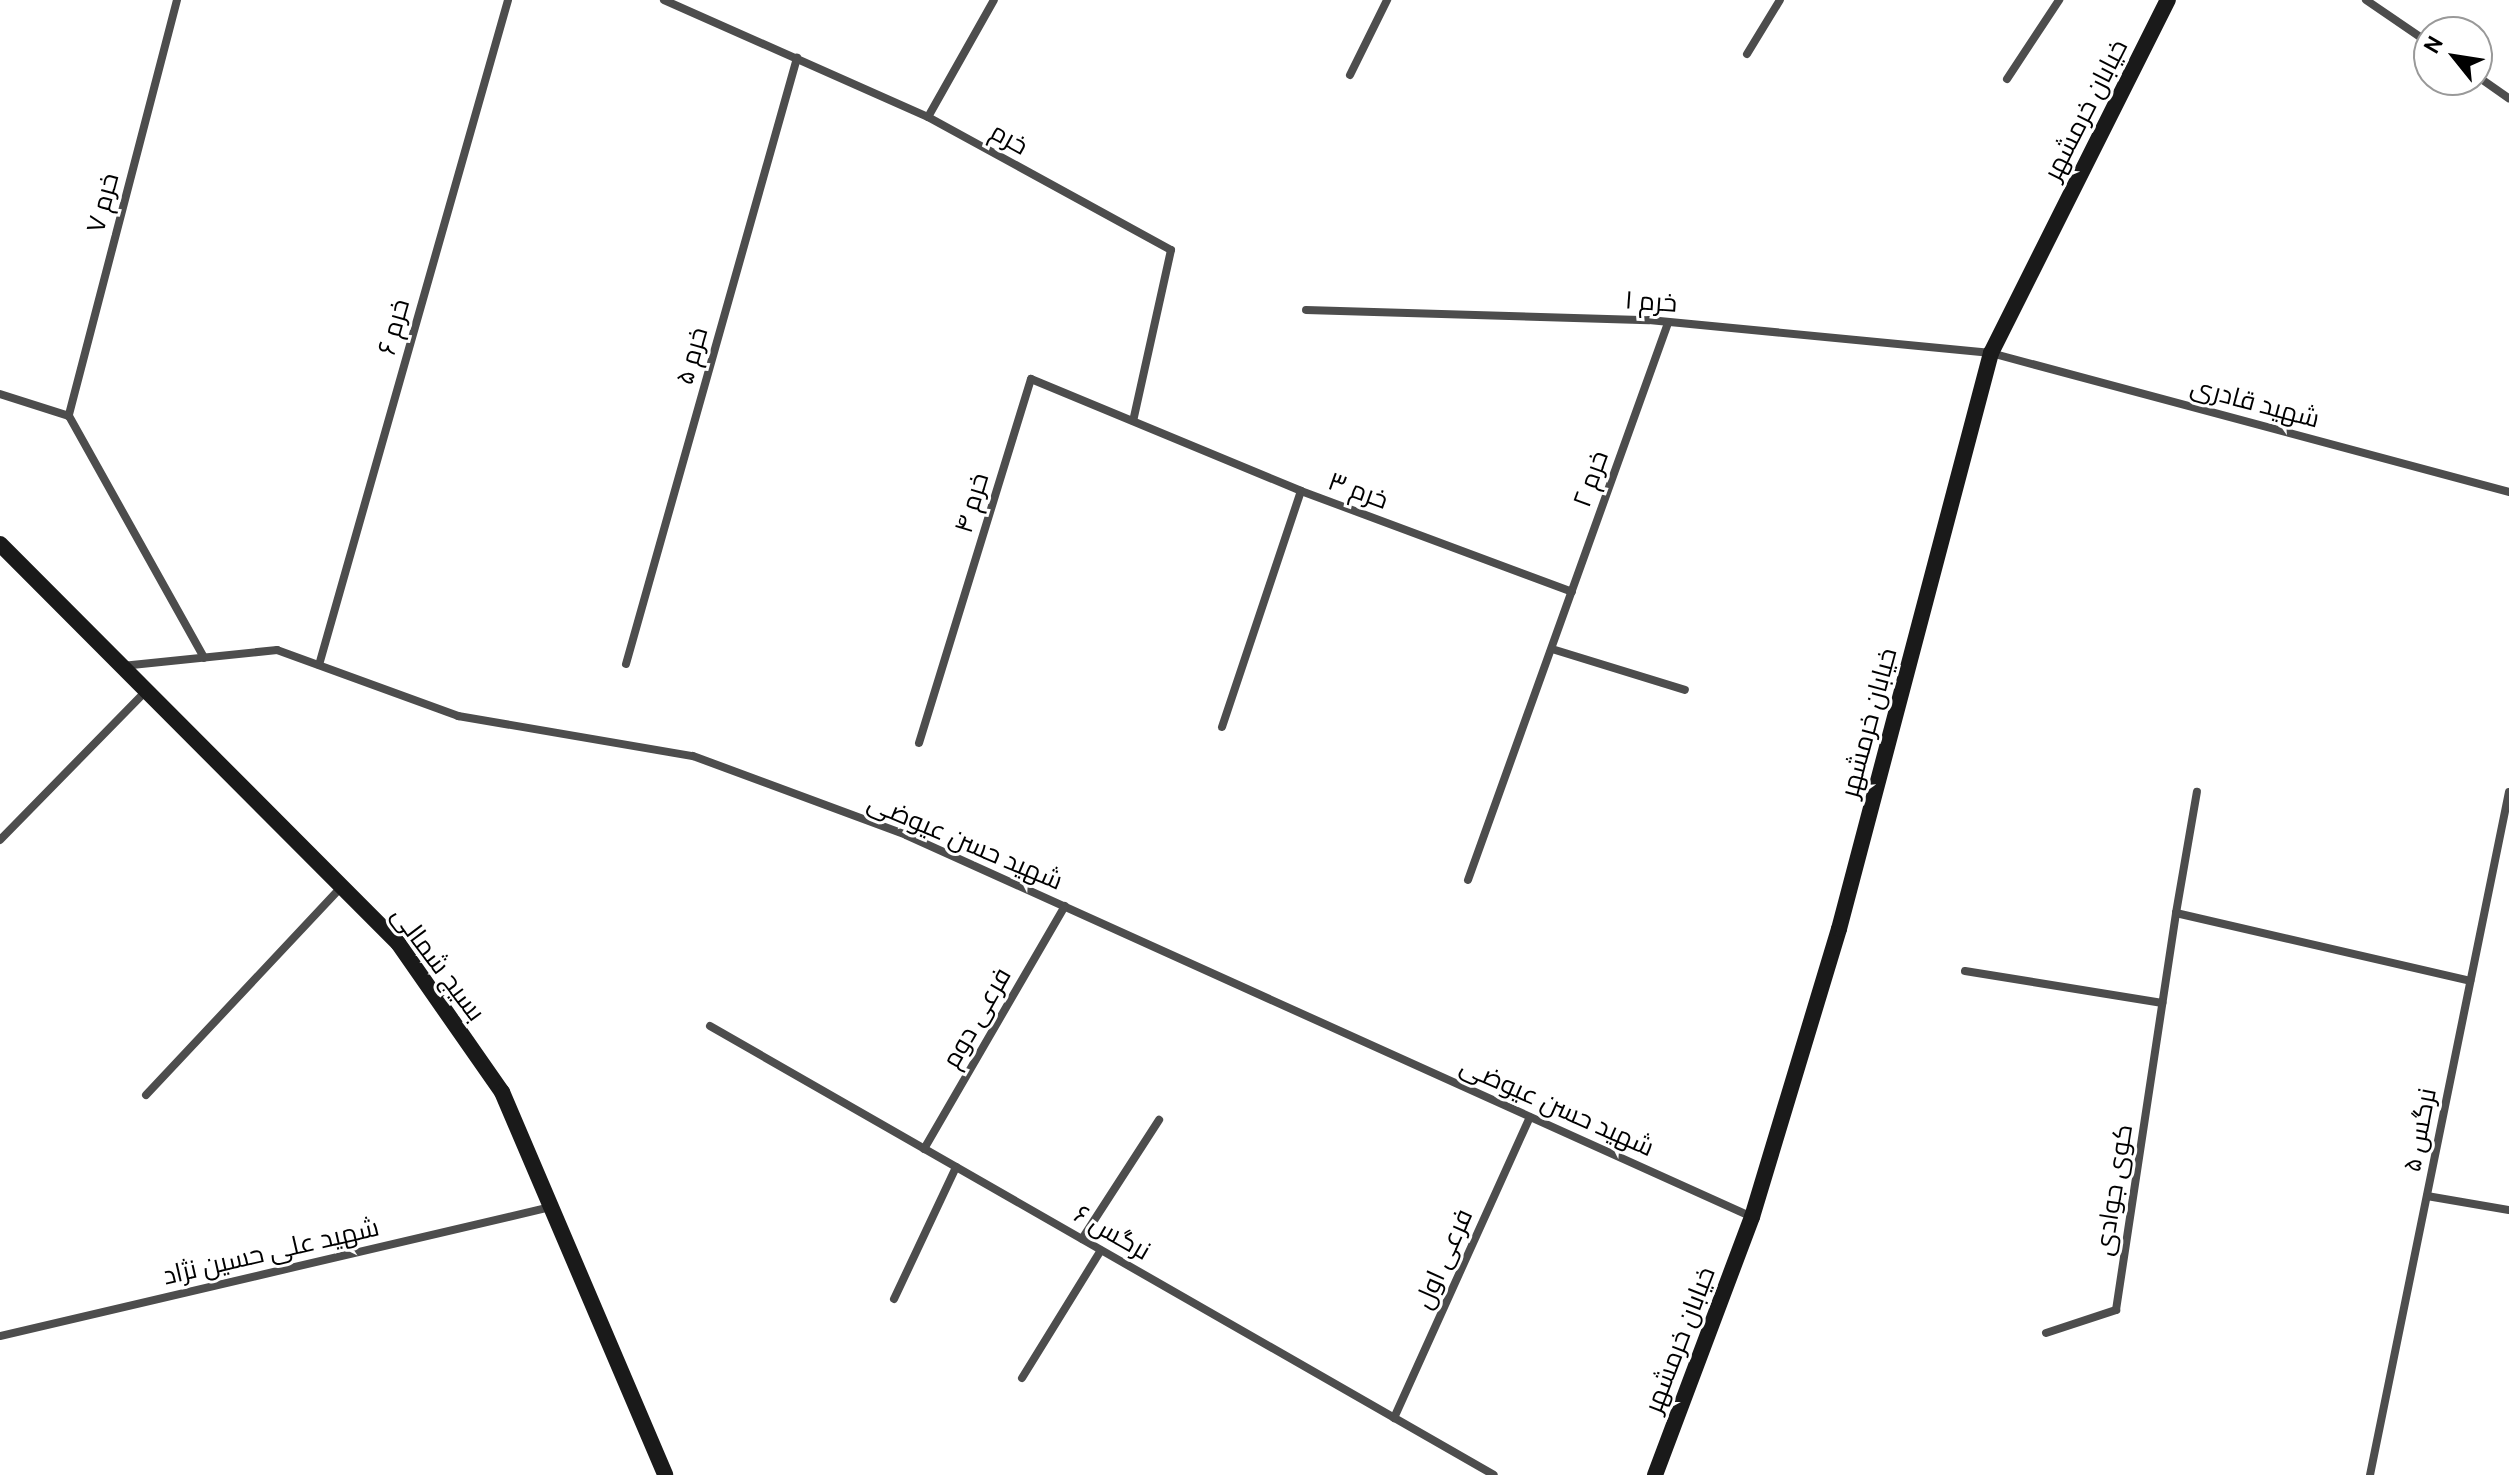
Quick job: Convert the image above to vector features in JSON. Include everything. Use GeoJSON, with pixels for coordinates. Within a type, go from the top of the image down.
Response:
{"type":"FeatureCollection","features":[{"type":"Feature","properties":{"kind":"street","name":"خرم ۷"},"geometry":{"type":"LineString","coordinates":[[69,416],[177,0]]}},
{"type":"Feature","properties":{"kind":"street","name":"خرم ۶"},"geometry":{"type":"LineString","coordinates":[[319,665],[508,0]]}},
{"type":"Feature","properties":{"kind":"street","name":"خرم"},"geometry":{"type":"LineString","coordinates":[[664,0],[928,117],[1171,250],[1133,421]]}},
{"type":"Feature","properties":{"kind":"street"},"geometry":{"type":"LineString","coordinates":[[928,117],[994,0]]}},
{"type":"Feature","properties":{"kind":"street"},"geometry":{"type":"LineString","coordinates":[[1350,75],[1387,0]]}},
{"type":"Feature","properties":{"kind":"street"},"geometry":{"type":"LineString","coordinates":[[1747,54],[1780,0]]}},
{"type":"Feature","properties":{"kind":"street"},"geometry":{"type":"LineString","coordinates":[[2007,79],[2059,0]]}},
{"type":"Feature","properties":{"kind":"street","name":"خیابان خرمشهر"},"geometry":{"type":"LineString","coordinates":[[1655,1475],[1752,1217],[1839,929],[1991,353],[2168,0]]}},
{"type":"Feature","properties":{"kind":"street"},"geometry":{"type":"LineString","coordinates":[[2366,0],[2413,32]]}},
{"type":"Feature","properties":{"kind":"street","name":"خرم ۵"},"geometry":{"type":"LineString","coordinates":[[626,664],[797,58]]}},
{"type":"Feature","properties":{"kind":"street","name":"خرم ۱"},"geometry":{"type":"LineString","coordinates":[[1306,310],[1668,323],[1991,353]]}},
{"type":"Feature","properties":{"kind":"street","name":"خرم ۲"},"geometry":{"type":"LineString","coordinates":[[1468,880],[1668,323]]}},
{"type":"Feature","properties":{"kind":"street","name":"شهید قادری"},"geometry":{"type":"LineString","coordinates":[[1991,353],[2509,492]]}},
{"type":"Feature","properties":{"kind":"street","name":"خرم ۴"},"geometry":{"type":"LineString","coordinates":[[919,743],[1031,379],[1133,421]]}},
{"type":"Feature","properties":{"kind":"street"},"geometry":{"type":"LineString","coordinates":[[0,394],[69,416],[204,658]]}},
{"type":"Feature","properties":{"kind":"street","name":"خرم ۳"},"geometry":{"type":"LineString","coordinates":[[1133,421],[1301,491],[1572,592]]}},
{"type":"Feature","properties":{"kind":"street"},"geometry":{"type":"LineString","coordinates":[[1222,727],[1301,491]]}},
{"type":"Feature","properties":{"kind":"street","name":"بسیج شمالی"},"geometry":{"type":"LineString","coordinates":[[0,544],[398,943],[502,1092],[665,1475]]}},
{"type":"Feature","properties":{"kind":"street"},"geometry":{"type":"LineString","coordinates":[[1552,649],[1685,690]]}},
{"type":"Feature","properties":{"kind":"street","name":"شهید حسن عیوضی"},"geometry":{"type":"LineString","coordinates":[[121,666],[277,650],[458,716],[693,756],[906,835],[1752,1217]]}},
{"type":"Feature","properties":{"kind":"street"},"geometry":{"type":"LineString","coordinates":[[0,840],[147,691]]}},
{"type":"Feature","properties":{"kind":"street","name":"کوی جوادی"},"geometry":{"type":"LineString","coordinates":[[2046,1333],[2116,1310],[2197,792]]}},
{"type":"Feature","properties":{"kind":"street","name":"نرگس ۵"},"geometry":{"type":"LineString","coordinates":[[2370,1475],[2509,792]]}},
{"type":"Feature","properties":{"kind":"street"},"geometry":{"type":"LineString","coordinates":[[146,1095],[342,886]]}},
{"type":"Feature","properties":{"kind":"street","name":"فرعی دوم"},"geometry":{"type":"LineString","coordinates":[[924,1149],[1065,906]]}},
{"type":"Feature","properties":{"kind":"street"},"geometry":{"type":"LineString","coordinates":[[2176,913],[2470,981]]}},
{"type":"Feature","properties":{"kind":"street"},"geometry":{"type":"LineString","coordinates":[[1965,971],[2162,1003]]}},
{"type":"Feature","properties":{"kind":"street","name":"نرگس ۶"},"geometry":{"type":"LineString","coordinates":[[710,1026],[1494,1475]]}},
{"type":"Feature","properties":{"kind":"street","name":"فرعی اول"},"geometry":{"type":"LineString","coordinates":[[1394,1418],[1530,1117]]}},
{"type":"Feature","properties":{"kind":"street"},"geometry":{"type":"LineString","coordinates":[[1082,1239],[1159,1120]]}},
{"type":"Feature","properties":{"kind":"street"},"geometry":{"type":"LineString","coordinates":[[894,1299],[956,1167]]}},
{"type":"Feature","properties":{"kind":"street"},"geometry":{"type":"LineString","coordinates":[[2427,1196],[2509,1210]]}},
{"type":"Feature","properties":{"kind":"street","name":"شهید علی حسین نژاد"},"geometry":{"type":"LineString","coordinates":[[0,1336],[551,1207]]}},
{"type":"Feature","properties":{"kind":"street"},"geometry":{"type":"LineString","coordinates":[[1022,1378],[1101,1250]]}}]}
